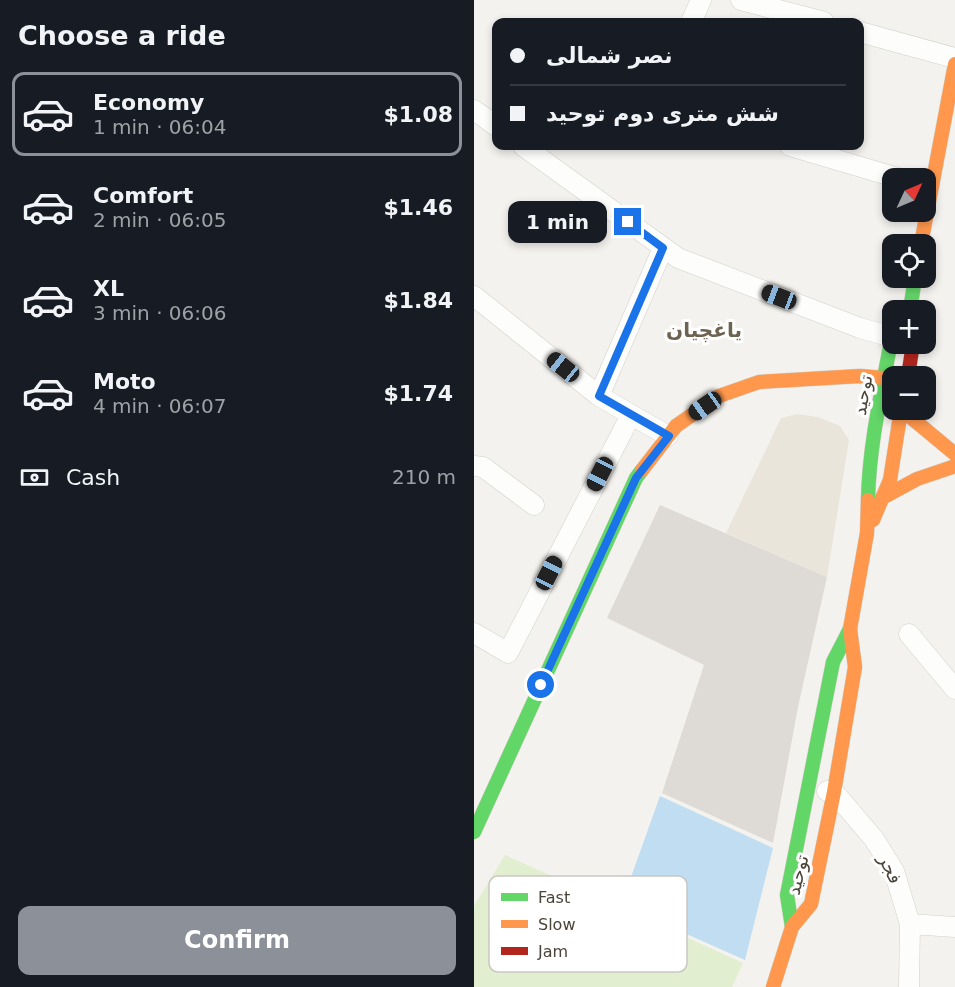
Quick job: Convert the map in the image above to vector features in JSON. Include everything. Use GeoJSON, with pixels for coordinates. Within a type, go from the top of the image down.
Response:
{"type":"FeatureCollection","features":[{"type":"Feature","properties":{"kind":"main road"},"geometry":{"type":"LineString","coordinates":[[932,168],[955,64]]}},
{"type":"Feature","properties":{"kind":"main road"},"geometry":{"type":"LineString","coordinates":[[474,832],[636,478],[676,426],[719,396],[759,382],[860,376],[882,379]]}},
{"type":"Feature","properties":{"kind":"main road"},"geometry":{"type":"LineString","coordinates":[[860,376],[882,397]]}},
{"type":"Feature","properties":{"kind":"main road","name":"توحید"},"geometry":{"type":"LineString","coordinates":[[792,927],[787,895],[833,662],[850,629],[867,533],[868,475],[882,417]]}},
{"type":"Feature","properties":{"kind":"main road","name":"توحید"},"geometry":{"type":"LineString","coordinates":[[867,533],[890,480],[900,420]]}},
{"type":"Feature","properties":{"kind":"main road"},"geometry":{"type":"LineString","coordinates":[[914,420],[955,454]]}},
{"type":"Feature","properties":{"kind":"main road"},"geometry":{"type":"LineString","coordinates":[[882,498],[918,478],[955,466]]}},
{"type":"Feature","properties":{"kind":"main road","name":"توحید"},"geometry":{"type":"LineString","coordinates":[[792,927],[811,904],[834,792],[855,667],[850,629]]}},
{"type":"Feature","properties":{"kind":"main road"},"geometry":{"type":"LineString","coordinates":[[773,987],[792,927]]}},
{"type":"Feature","properties":{"kind":"street"},"geometry":{"type":"LineString","coordinates":[[694,18],[701,0]]}},
{"type":"Feature","properties":{"kind":"street"},"geometry":{"type":"LineString","coordinates":[[741,0],[809,18]]}},
{"type":"Feature","properties":{"kind":"street"},"geometry":{"type":"LineString","coordinates":[[864,33],[955,58]]}},
{"type":"Feature","properties":{"kind":"street"},"geometry":{"type":"LineString","coordinates":[[474,110],[492,123]]}},
{"type":"Feature","properties":{"kind":"street"},"geometry":{"type":"LineString","coordinates":[[528,150],[678,258],[860,328],[882,334]]}},
{"type":"Feature","properties":{"kind":"street"},"geometry":{"type":"LineString","coordinates":[[803,150],[882,174]]}},
{"type":"Feature","properties":{"kind":"street"},"geometry":{"type":"LineString","coordinates":[[599,396],[663,248]]}},
{"type":"Feature","properties":{"kind":"street"},"geometry":{"type":"LineString","coordinates":[[474,296],[599,396],[669,436]]}},
{"type":"Feature","properties":{"kind":"street"},"geometry":{"type":"LineString","coordinates":[[474,633],[508,653],[631,415]]}},
{"type":"Feature","properties":{"kind":"street"},"geometry":{"type":"LineString","coordinates":[[474,466],[483,467],[534,505]]}},
{"type":"Feature","properties":{"kind":"street"},"geometry":{"type":"LineString","coordinates":[[909,634],[955,689]]}},
{"type":"Feature","properties":{"kind":"street"},"geometry":{"type":"LineString","coordinates":[[809,788],[834,792]]}},
{"type":"Feature","properties":{"kind":"street","name":"فجر"},"geometry":{"type":"LineString","coordinates":[[834,792],[874,838],[894,871],[910,924],[909,987]]}},
{"type":"Feature","properties":{"kind":"street"},"geometry":{"type":"LineString","coordinates":[[910,924],[955,927]]}},
{"type":"Feature","properties":{"kind":"shaded area"},"geometry":{"type":"Polygon","coordinates":[[[797,414],[818,417],[840,426],[849,440],[827,577],[726,533],[781,418],[797,414]]]}},
{"type":"Feature","properties":{"kind":"green space"},"geometry":{"type":"Polygon","coordinates":[[[505,855],[551,876],[492,876],[505,855]]]}},
{"type":"Feature","properties":{"kind":"green space"},"geometry":{"type":"Polygon","coordinates":[[[489,881],[489,972],[687,972],[687,938],[743,963],[732,987],[474,987],[474,906],[489,881]]]}},
{"type":"Feature","properties":{"kind":"water"},"geometry":{"type":"Polygon","coordinates":[[[660,796],[773,848],[745,960],[687,934],[687,876],[631,876],[660,796]]]}},
{"type":"Feature","properties":{"kind":"building"},"geometry":{"type":"Polygon","coordinates":[[[660,505],[827,577],[798,707],[773,843],[662,793],[704,665],[607,618],[660,505]]]}},
{"type":"Feature","properties":{"kind":"traffic: fast"},"geometry":{"type":"LineString","coordinates":[[912,300],[913,288]]}},
{"type":"Feature","properties":{"kind":"traffic: fast"},"geometry":{"type":"LineString","coordinates":[[868,500],[873,438],[888,354]]}},
{"type":"Feature","properties":{"kind":"traffic: fast"},"geometry":{"type":"LineString","coordinates":[[474,832],[636,478],[642,470]]}},
{"type":"Feature","properties":{"kind":"traffic: fast"},"geometry":{"type":"LineString","coordinates":[[792,927],[787,895],[833,662],[850,629]]}},
{"type":"Feature","properties":{"kind":"traffic: slow"},"geometry":{"type":"LineString","coordinates":[[923,234],[955,64]]}},
{"type":"Feature","properties":{"kind":"traffic: slow"},"geometry":{"type":"LineString","coordinates":[[642,470],[676,426],[719,396],[759,382],[860,376],[882,378]]}},
{"type":"Feature","properties":{"kind":"traffic: slow"},"geometry":{"type":"LineString","coordinates":[[873,520],[890,480],[899,420]]}},
{"type":"Feature","properties":{"kind":"traffic: slow"},"geometry":{"type":"LineString","coordinates":[[914,420],[955,454]]}},
{"type":"Feature","properties":{"kind":"traffic: slow"},"geometry":{"type":"LineString","coordinates":[[882,498],[917,479],[955,466]]}},
{"type":"Feature","properties":{"kind":"traffic: slow"},"geometry":{"type":"LineString","coordinates":[[773,987],[792,927],[811,904],[834,792],[855,667],[850,629],[867,533],[868,500]]}},
{"type":"Feature","properties":{"kind":"traffic: jam"},"geometry":{"type":"LineString","coordinates":[[910,366],[911,354]]}},
{"type":"Feature","properties":{"kind":"district","name":"یاغچیان"},"geometry":{"type":"Point","coordinates":[704,330]}},
{"type":"Feature","properties":{"kind":"route"},"geometry":{"type":"LineString","coordinates":[[541,685],[636,478],[669,436],[599,396],[663,248],[628,222]]}}]}
